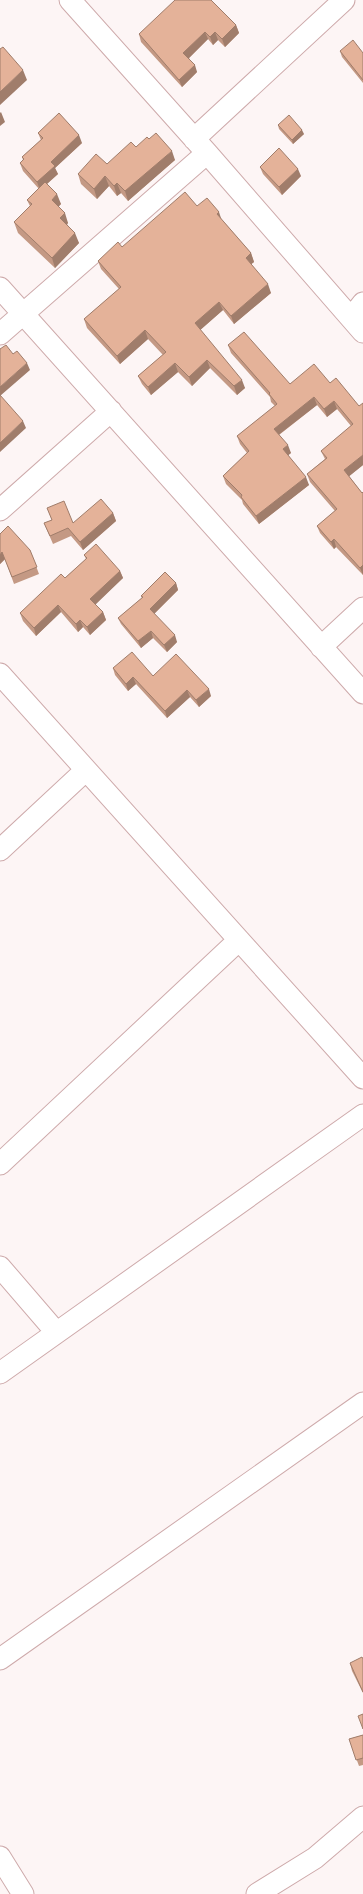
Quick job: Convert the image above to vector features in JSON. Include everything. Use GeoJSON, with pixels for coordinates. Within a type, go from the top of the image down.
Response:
{"type":"FeatureCollection","features":[{"type":"Feature","properties":{"kind":"street"},"geometry":{"type":"LineString","coordinates":[[70,0],[200,146],[359,318]]}},
{"type":"Feature","properties":{"kind":"street"},"geometry":{"type":"LineString","coordinates":[[0,334],[200,146],[344,0]]}},
{"type":"Feature","properties":{"kind":"street"},"geometry":{"type":"LineString","coordinates":[[0,288],[363,693]]}},
{"type":"Feature","properties":{"kind":"street"},"geometry":{"type":"LineString","coordinates":[[0,510],[111,411]]}},
{"type":"Feature","properties":{"kind":"street"},"geometry":{"type":"LineString","coordinates":[[322,647],[363,608]]}},
{"type":"Feature","properties":{"kind":"street"},"geometry":{"type":"LineString","coordinates":[[0,674],[363,1078]]}},
{"type":"Feature","properties":{"kind":"street"},"geometry":{"type":"LineString","coordinates":[[0,850],[86,770]]}},
{"type":"Feature","properties":{"kind":"street"},"geometry":{"type":"LineString","coordinates":[[0,1164],[239,940]]}},
{"type":"Feature","properties":{"kind":"street"},"geometry":{"type":"LineString","coordinates":[[0,1373],[363,1115]]}},
{"type":"Feature","properties":{"kind":"street"},"geometry":{"type":"LineString","coordinates":[[0,1267],[56,1332]]}},
{"type":"Feature","properties":{"kind":"street"},"geometry":{"type":"LineString","coordinates":[[0,1659],[363,1404]]}},
{"type":"Feature","properties":{"kind":"street"},"geometry":{"type":"LineString","coordinates":[[257,1894],[315,1858],[363,1817]]}},
{"type":"Feature","properties":{"kind":"street"},"geometry":{"type":"LineString","coordinates":[[0,1857],[23,1894]]}},
{"type":"Feature","properties":{"kind":"building"},"geometry":{"type":"Polygon","coordinates":[[[175,0],[211,0],[236,25],[222,39],[215,32],[210,37],[205,32],[183,53],[195,65],[179,80],[139,34],[175,0]]]}},
{"type":"Feature","properties":{"kind":"building"},"geometry":{"type":"Polygon","coordinates":[[[353,40],[363,53],[363,80],[340,51],[353,40]]]}},
{"type":"Feature","properties":{"kind":"building"},"geometry":{"type":"Polygon","coordinates":[[[3,47],[23,70],[0,92],[0,49],[3,47]]]}},
{"type":"Feature","properties":{"kind":"building"},"geometry":{"type":"Polygon","coordinates":[[[59,113],[79,135],[51,162],[55,166],[37,182],[20,163],[24,159],[22,157],[43,138],[38,133],[59,113]]]}},
{"type":"Feature","properties":{"kind":"building"},"geometry":{"type":"Polygon","coordinates":[[[289,115],[302,130],[292,140],[278,125],[289,115]]]}},
{"type":"Feature","properties":{"kind":"building"},"geometry":{"type":"Polygon","coordinates":[[[156,133],[172,151],[125,191],[117,183],[114,186],[105,176],[94,189],[78,174],[96,154],[107,164],[131,142],[136,147],[147,137],[149,139],[156,133]]]}},
{"type":"Feature","properties":{"kind":"building"},"geometry":{"type":"Polygon","coordinates":[[[279,148],[298,169],[279,187],[260,167],[279,148]]]}},
{"type":"Feature","properties":{"kind":"building"},"geometry":{"type":"Polygon","coordinates":[[[45,182],[57,194],[52,200],[65,213],[60,218],[75,233],[52,258],[14,222],[32,204],[27,200],[45,182]]]}},
{"type":"Feature","properties":{"kind":"building"},"geometry":{"type":"Polygon","coordinates":[[[185,192],[197,206],[207,198],[219,212],[217,214],[251,253],[246,258],[268,284],[231,316],[219,302],[195,323],[242,380],[234,386],[207,360],[189,377],[175,363],[148,387],[138,376],[166,352],[145,330],[117,356],[84,319],[121,287],[98,261],[118,242],[122,247],[185,192]]]}},
{"type":"Feature","properties":{"kind":"building"},"geometry":{"type":"Polygon","coordinates":[[[244,332],[290,384],[314,364],[330,383],[336,378],[359,406],[363,403],[363,455],[344,470],[362,493],[363,492],[363,565],[360,568],[334,539],[331,542],[317,526],[337,509],[307,474],[327,458],[321,451],[353,424],[334,401],[324,409],[314,397],[274,429],[288,445],[283,449],[306,477],[256,516],[241,497],[242,495],[223,476],[249,451],[237,436],[277,404],[269,394],[270,393],[228,345],[244,332]]]}},
{"type":"Feature","properties":{"kind":"building"},"geometry":{"type":"Polygon","coordinates":[[[6,345],[13,354],[17,351],[27,363],[0,387],[0,349],[6,345]]]}},
{"type":"Feature","properties":{"kind":"building"},"geometry":{"type":"Polygon","coordinates":[[[0,395],[23,421],[0,443],[0,395]]]}},
{"type":"Feature","properties":{"kind":"building"},"geometry":{"type":"Polygon","coordinates":[[[101,499],[113,513],[80,542],[68,528],[50,536],[44,523],[52,520],[47,508],[64,501],[73,523],[101,499]]]}},
{"type":"Feature","properties":{"kind":"building"},"geometry":{"type":"Polygon","coordinates":[[[8,526],[30,550],[37,567],[12,577],[2,552],[0,555],[0,534],[8,526]]]}},
{"type":"Feature","properties":{"kind":"building"},"geometry":{"type":"Polygon","coordinates":[[[96,544],[120,571],[90,599],[103,612],[87,627],[80,620],[76,624],[58,605],[34,628],[20,613],[61,574],[65,578],[87,558],[84,555],[96,544]]]}},
{"type":"Feature","properties":{"kind":"building"},"geometry":{"type":"Polygon","coordinates":[[[165,572],[176,583],[150,609],[175,635],[164,645],[151,631],[138,641],[118,618],[143,597],[141,596],[165,572]]]}},
{"type":"Feature","properties":{"kind":"building"},"geometry":{"type":"Polygon","coordinates":[[[132,652],[153,676],[176,654],[209,689],[196,700],[187,690],[165,711],[133,677],[126,684],[113,668],[132,652]]]}},
{"type":"Feature","properties":{"kind":"building"},"geometry":{"type":"Polygon","coordinates":[[[362,1657],[363,1659],[363,1692],[350,1663],[362,1657]]]}},
{"type":"Feature","properties":{"kind":"building"},"geometry":{"type":"Polygon","coordinates":[[[363,1714],[363,1729],[358,1716],[363,1714]]]}},
{"type":"Feature","properties":{"kind":"building"},"geometry":{"type":"Polygon","coordinates":[[[363,1735],[363,1758],[356,1760],[349,1739],[363,1735]]]}}]}
